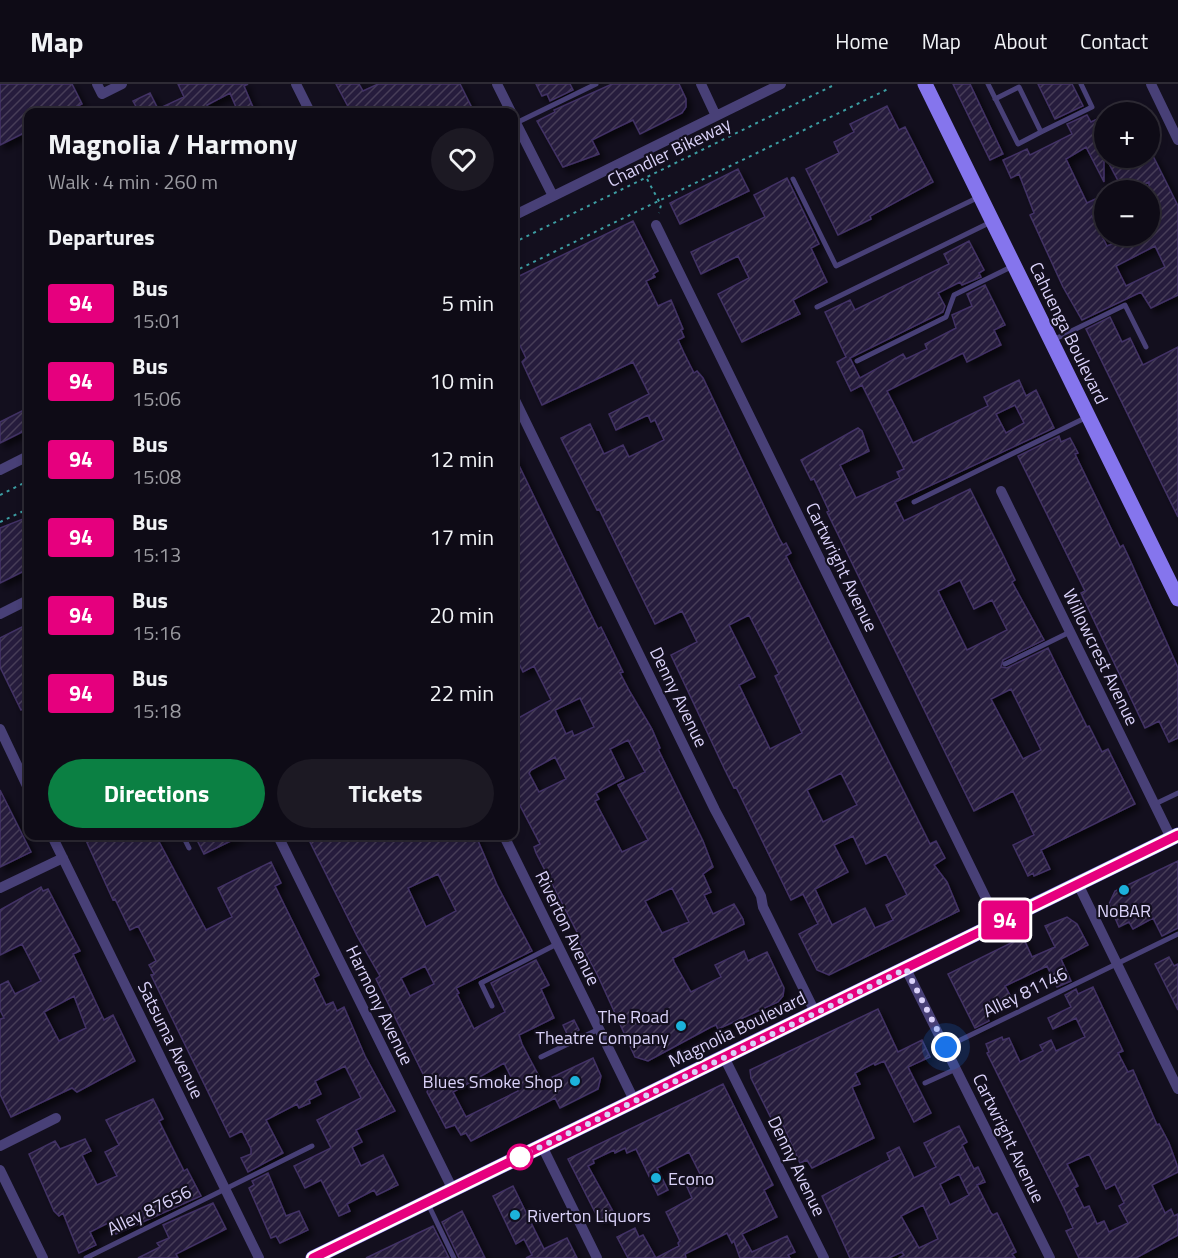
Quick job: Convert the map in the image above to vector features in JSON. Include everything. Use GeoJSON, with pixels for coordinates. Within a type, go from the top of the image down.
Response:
{"type":"FeatureCollection","features":[{"type":"Feature","properties":{"kind":"main road","name":"Cahuenga Boulevard"},"geometry":{"type":"LineString","coordinates":[[929,85],[993,222],[1178,599]]}},
{"type":"Feature","properties":{"kind":"main road","name":"Magnolia Boulevard"},"geometry":{"type":"LineString","coordinates":[[313,1258],[1175,837]]}},
{"type":"Feature","properties":{"kind":"street"},"geometry":{"type":"LineString","coordinates":[[100,89],[122,84]]}},
{"type":"Feature","properties":{"kind":"street"},"geometry":{"type":"LineString","coordinates":[[296,84],[308,108]]}},
{"type":"Feature","properties":{"kind":"street"},"geometry":{"type":"LineString","coordinates":[[497,84],[509,108]]}},
{"type":"Feature","properties":{"kind":"street"},"geometry":{"type":"LineString","coordinates":[[700,84],[716,116]]}},
{"type":"Feature","properties":{"kind":"street"},"geometry":{"type":"LineString","coordinates":[[518,214],[781,84]]}},
{"type":"Feature","properties":{"kind":"street"},"geometry":{"type":"LineString","coordinates":[[1151,84],[1178,140]]}},
{"type":"Feature","properties":{"kind":"street"},"geometry":{"type":"LineString","coordinates":[[518,130],[553,196]]}},
{"type":"Feature","properties":{"kind":"street","name":"Cartwright Avenue"},"geometry":{"type":"LineString","coordinates":[[656,225],[998,923]]}},
{"type":"Feature","properties":{"kind":"street","name":"Denny Avenue"},"geometry":{"type":"LineString","coordinates":[[518,406],[715,810],[761,896],[763,908],[815,1012]]}},
{"type":"Feature","properties":{"kind":"street"},"geometry":{"type":"LineString","coordinates":[[0,470],[24,458]]}},
{"type":"Feature","properties":{"kind":"street","name":"Willowcrest Avenue"},"geometry":{"type":"LineString","coordinates":[[1001,491],[1155,804],[1175,837]]}},
{"type":"Feature","properties":{"kind":"street"},"geometry":{"type":"LineString","coordinates":[[0,614],[24,602]]}},
{"type":"Feature","properties":{"kind":"street"},"geometry":{"type":"LineString","coordinates":[[0,729],[24,780]]}},
{"type":"Feature","properties":{"kind":"street","name":"Satsuma Avenue"},"geometry":{"type":"LineString","coordinates":[[54,840],[259,1258]]}},
{"type":"Feature","properties":{"kind":"street","name":"Harmony Avenue"},"geometry":{"type":"LineString","coordinates":[[280,840],[453,1190]]}},
{"type":"Feature","properties":{"kind":"street","name":"Riverton Avenue"},"geometry":{"type":"LineString","coordinates":[[506,840],[634,1100]]}},
{"type":"Feature","properties":{"kind":"street"},"geometry":{"type":"LineString","coordinates":[[0,888],[63,858]]}},
{"type":"Feature","properties":{"kind":"street"},"geometry":{"type":"LineString","coordinates":[[1077,884],[1178,1089]]}},
{"type":"Feature","properties":{"kind":"street","name":"Cartwright Avenue"},"geometry":{"type":"LineString","coordinates":[[906,969],[1050,1258]]}},
{"type":"Feature","properties":{"kind":"street","name":"Denny Avenue"},"geometry":{"type":"LineString","coordinates":[[724,1057],[824,1258]]}},
{"type":"Feature","properties":{"kind":"street"},"geometry":{"type":"LineString","coordinates":[[0,1146],[56,1118]]}},
{"type":"Feature","properties":{"kind":"street"},"geometry":{"type":"LineString","coordinates":[[542,1146],[597,1258]]}},
{"type":"Feature","properties":{"kind":"street"},"geometry":{"type":"LineString","coordinates":[[0,1170],[43,1258]]}},
{"type":"Feature","properties":{"kind":"lane"},"geometry":{"type":"LineString","coordinates":[[518,120],[596,84]]}},
{"type":"Feature","properties":{"kind":"lane"},"geometry":{"type":"LineString","coordinates":[[988,84],[1018,144],[1092,107],[1081,84]]}},
{"type":"Feature","properties":{"kind":"lane"},"geometry":{"type":"LineString","coordinates":[[995,99],[1019,87],[1041,132]]}},
{"type":"Feature","properties":{"kind":"lane"},"geometry":{"type":"LineString","coordinates":[[793,179],[836,266],[981,197]]}},
{"type":"Feature","properties":{"kind":"lane"},"geometry":{"type":"LineString","coordinates":[[817,307],[993,222]]}},
{"type":"Feature","properties":{"kind":"lane"},"geometry":{"type":"LineString","coordinates":[[857,361],[946,317],[954,295],[1014,265]]}},
{"type":"Feature","properties":{"kind":"lane"},"geometry":{"type":"LineString","coordinates":[[1052,341],[1125,305],[1146,347]]}},
{"type":"Feature","properties":{"kind":"lane"},"geometry":{"type":"LineString","coordinates":[[914,502],[1089,417]]}},
{"type":"Feature","properties":{"kind":"lane"},"geometry":{"type":"LineString","coordinates":[[1005,664],[1070,632]]}},
{"type":"Feature","properties":{"kind":"lane"},"geometry":{"type":"LineString","coordinates":[[1155,804],[1178,794]]}},
{"type":"Feature","properties":{"kind":"lane"},"geometry":{"type":"LineString","coordinates":[[185,840],[189,848]]}},
{"type":"Feature","properties":{"kind":"lane","name":"Alley 81146"},"geometry":{"type":"LineString","coordinates":[[946,1047],[1178,934]]}},
{"type":"Feature","properties":{"kind":"lane"},"geometry":{"type":"LineString","coordinates":[[492,1006],[481,982],[558,944]]}},
{"type":"Feature","properties":{"kind":"lane"},"geometry":{"type":"LineString","coordinates":[[541,1057],[599,1029]]}},
{"type":"Feature","properties":{"kind":"lane"},"geometry":{"type":"LineString","coordinates":[[925,1083],[956,1069]]}},
{"type":"Feature","properties":{"kind":"lane","name":"Alley 87656"},"geometry":{"type":"LineString","coordinates":[[86,1258],[312,1146]]}},
{"type":"Feature","properties":{"kind":"lane"},"geometry":{"type":"LineString","coordinates":[[427,1203],[454,1258]]}},
{"type":"Feature","properties":{"kind":"path","name":"Chandler Bikeway"},"geometry":{"type":"LineString","coordinates":[[518,241],[836,84]]}},
{"type":"Feature","properties":{"kind":"path"},"geometry":{"type":"LineString","coordinates":[[518,270],[890,88]]}},
{"type":"Feature","properties":{"kind":"path"},"geometry":{"type":"LineString","coordinates":[[647,178],[661,205],[656,225]]}},
{"type":"Feature","properties":{"kind":"path"},"geometry":{"type":"LineString","coordinates":[[0,495],[24,483]]}},
{"type":"Feature","properties":{"kind":"path"},"geometry":{"type":"LineString","coordinates":[[0,522],[24,510]]}},
{"type":"Feature","properties":{"kind":"building"},"geometry":{"type":"Polygon","coordinates":[[[0,84],[72,84],[82,104],[74,108],[24,108],[24,133],[0,145],[0,84]]]}},
{"type":"Feature","properties":{"kind":"building"},"geometry":{"type":"Polygon","coordinates":[[[178,84],[248,84],[244,86],[253,108],[236,108],[230,93],[207,105],[209,108],[160,108],[184,97],[178,84]]]}},
{"type":"Feature","properties":{"kind":"building"},"geometry":{"type":"Polygon","coordinates":[[[336,84],[359,84],[363,91],[378,84],[460,84],[472,108],[349,108],[336,84]]]}},
{"type":"Feature","properties":{"kind":"building"},"geometry":{"type":"Polygon","coordinates":[[[536,84],[570,84],[573,90],[550,101],[547,94],[542,96],[536,84]]]}},
{"type":"Feature","properties":{"kind":"building"},"geometry":{"type":"Polygon","coordinates":[[[612,84],[679,84],[686,99],[686,107],[682,113],[640,134],[633,120],[614,129],[592,140],[599,154],[563,167],[537,121],[555,112],[554,110],[612,84]]]}},
{"type":"Feature","properties":{"kind":"building"},"geometry":{"type":"Polygon","coordinates":[[[953,84],[970,84],[1003,154],[990,160],[953,84]]]}},
{"type":"Feature","properties":{"kind":"building"},"geometry":{"type":"Polygon","coordinates":[[[1038,84],[1072,84],[1083,106],[1055,119],[1038,84]]]}},
{"type":"Feature","properties":{"kind":"building"},"geometry":{"type":"Polygon","coordinates":[[[150,93],[158,108],[137,108],[133,101],[150,93]]]}},
{"type":"Feature","properties":{"kind":"building"},"geometry":{"type":"Polygon","coordinates":[[[887,106],[899,130],[905,127],[933,182],[870,216],[871,219],[838,235],[806,169],[839,153],[834,142],[854,132],[850,124],[887,106]]]}},
{"type":"Feature","properties":{"kind":"building"},"geometry":{"type":"Polygon","coordinates":[[[1087,115],[1091,122],[1094,121],[1094,163],[1086,147],[1066,159],[1087,203],[1094,200],[1094,215],[1092,216],[1094,246],[1155,246],[1160,246],[1160,180],[1118,180],[1111,168],[1159,168],[1178,206],[1178,295],[1151,308],[1141,292],[1082,320],[1063,287],[1030,215],[1034,213],[1019,174],[1011,178],[1003,160],[1027,149],[1030,155],[1072,134],[1067,124],[1087,115]],[[1155,246],[1116,266],[1126,286],[1165,267],[1155,246]]]}},
{"type":"Feature","properties":{"kind":"building"},"geometry":{"type":"Polygon","coordinates":[[[1097,168],[1104,168],[1103,180],[1097,168]]]}},
{"type":"Feature","properties":{"kind":"building"},"geometry":{"type":"Polygon","coordinates":[[[738,169],[749,191],[680,224],[670,203],[738,169]]]}},
{"type":"Feature","properties":{"kind":"building"},"geometry":{"type":"Polygon","coordinates":[[[787,178],[819,244],[811,248],[827,282],[793,300],[800,314],[742,342],[718,294],[749,278],[738,256],[701,274],[691,252],[765,217],[754,195],[787,178]]]}},
{"type":"Feature","properties":{"kind":"building"},"geometry":{"type":"Polygon","coordinates":[[[633,221],[658,271],[653,274],[655,277],[646,281],[658,306],[671,300],[683,329],[681,330],[684,337],[678,340],[684,353],[694,373],[697,371],[703,378],[780,540],[783,545],[786,543],[791,553],[786,556],[930,844],[936,841],[945,858],[934,865],[947,882],[959,911],[829,975],[817,970],[799,934],[818,924],[803,894],[791,900],[736,787],[734,788],[724,768],[671,655],[697,642],[682,611],[655,624],[599,509],[597,510],[561,438],[590,424],[604,454],[623,445],[629,457],[664,440],[655,420],[651,422],[648,415],[616,430],[609,414],[649,394],[633,362],[542,405],[522,362],[526,358],[518,341],[518,277],[633,221]],[[749,615],[729,625],[755,677],[739,685],[770,749],[802,733],[775,676],[779,674],[749,615]],[[841,773],[807,790],[823,822],[857,805],[841,773]],[[853,836],[834,845],[848,872],[815,889],[832,925],[865,908],[875,928],[893,920],[886,905],[907,895],[886,854],[866,864],[853,836]]]}},
{"type":"Feature","properties":{"kind":"building"},"geometry":{"type":"Polygon","coordinates":[[[969,241],[984,270],[979,273],[981,277],[962,285],[960,282],[938,293],[945,306],[943,312],[850,358],[860,378],[903,354],[906,359],[927,349],[925,344],[956,328],[952,315],[972,306],[967,294],[985,285],[1005,325],[994,330],[1001,345],[967,362],[963,353],[887,391],[913,443],[988,406],[984,397],[1019,380],[1026,396],[1036,390],[1054,428],[895,502],[904,521],[970,489],[1015,580],[1012,582],[1044,640],[1003,660],[1001,667],[1007,668],[1048,648],[1087,727],[1089,726],[1102,752],[1108,749],[1135,804],[1041,850],[1050,869],[1034,876],[1033,873],[1028,876],[1013,845],[1034,835],[1013,791],[974,811],[827,512],[829,511],[814,479],[811,480],[801,460],[858,428],[862,431],[869,451],[840,465],[856,498],[900,478],[897,472],[904,469],[862,385],[851,391],[837,362],[846,357],[825,312],[850,300],[855,310],[949,264],[944,254],[969,241]],[[1015,405],[996,414],[1006,433],[1024,423],[1015,405]],[[960,580],[938,591],[967,650],[1007,630],[992,600],[974,609],[960,580]],[[1011,689],[991,699],[1023,759],[1041,750],[1011,689]]]}},
{"type":"Feature","properties":{"kind":"building"},"geometry":{"type":"Polygon","coordinates":[[[1110,317],[1122,342],[1130,338],[1143,365],[1178,347],[1178,517],[1086,329],[1110,317]]]}},
{"type":"Feature","properties":{"kind":"building"},"geometry":{"type":"Polygon","coordinates":[[[24,410],[24,431],[0,443],[0,422],[24,410]]]}},
{"type":"Feature","properties":{"kind":"building"},"geometry":{"type":"Polygon","coordinates":[[[1059,436],[1061,442],[1070,438],[1078,453],[1075,454],[1120,547],[1123,545],[1178,668],[1178,738],[1169,742],[1159,721],[1145,728],[1081,593],[1085,591],[1018,456],[1059,436]]]}},
{"type":"Feature","properties":{"kind":"building"},"geometry":{"type":"Polygon","coordinates":[[[518,463],[598,629],[601,627],[623,672],[620,673],[652,729],[660,748],[658,749],[703,841],[713,867],[703,874],[711,892],[704,895],[713,914],[734,904],[743,919],[744,924],[673,958],[674,962],[691,992],[721,977],[715,965],[744,951],[748,961],[767,952],[784,988],[783,996],[778,1002],[718,1029],[716,1025],[711,1027],[648,1061],[635,1057],[598,976],[577,937],[579,936],[536,853],[534,847],[540,844],[518,802],[518,718],[551,700],[534,666],[523,672],[518,662],[518,463]],[[580,698],[555,710],[566,734],[572,731],[574,736],[594,727],[580,698]],[[628,740],[610,749],[624,778],[596,793],[599,799],[595,801],[622,852],[648,840],[618,785],[645,772],[628,740]],[[555,757],[529,773],[539,792],[566,779],[555,757]],[[672,888],[645,901],[662,933],[689,922],[672,888]]]}},
{"type":"Feature","properties":{"kind":"building"},"geometry":{"type":"Polygon","coordinates":[[[24,519],[24,571],[0,583],[0,528],[24,519]]]}},
{"type":"Feature","properties":{"kind":"building"},"geometry":{"type":"Polygon","coordinates":[[[24,626],[24,708],[21,710],[0,667],[0,638],[24,626]]]}},
{"type":"Feature","properties":{"kind":"building"},"geometry":{"type":"Polygon","coordinates":[[[0,790],[31,852],[0,867],[0,790]]]}},
{"type":"Feature","properties":{"kind":"building"},"geometry":{"type":"Polygon","coordinates":[[[86,840],[158,840],[206,930],[232,917],[218,888],[271,862],[281,883],[275,886],[319,975],[313,978],[326,1005],[333,1002],[337,1011],[344,1007],[365,1056],[395,1111],[356,1130],[362,1142],[352,1147],[361,1166],[383,1155],[398,1185],[377,1195],[374,1190],[347,1204],[350,1211],[339,1216],[321,1180],[305,1188],[294,1166],[331,1148],[317,1120],[361,1098],[345,1066],[315,1081],[321,1094],[309,1100],[310,1103],[299,1108],[297,1104],[266,1120],[283,1153],[248,1172],[241,1158],[251,1154],[251,1149],[242,1131],[230,1137],[151,975],[154,974],[149,965],[156,961],[138,926],[130,930],[115,899],[113,900],[86,840]]]}},
{"type":"Feature","properties":{"kind":"building"},"geometry":{"type":"Polygon","coordinates":[[[197,840],[233,840],[204,854],[197,840]]]}},
{"type":"Feature","properties":{"kind":"building"},"geometry":{"type":"Polygon","coordinates":[[[309,840],[478,840],[497,885],[532,951],[456,988],[459,993],[457,994],[474,1029],[505,1012],[491,983],[536,960],[549,985],[541,989],[554,1018],[519,1035],[522,1044],[542,1082],[593,1058],[601,1076],[598,1089],[560,1108],[555,1098],[471,1141],[466,1133],[461,1135],[455,1125],[446,1128],[427,1092],[429,1086],[376,979],[380,976],[357,936],[309,840]],[[438,874],[408,888],[426,927],[456,911],[438,874]],[[425,966],[401,978],[410,996],[434,984],[425,966]],[[504,1063],[453,1092],[466,1117],[518,1091],[504,1063]]]}},
{"type":"Feature","properties":{"kind":"building"},"geometry":{"type":"Polygon","coordinates":[[[1178,861],[1178,928],[1162,936],[1153,918],[1133,929],[1129,922],[1119,927],[1109,904],[1115,891],[1178,861]]]}},
{"type":"Feature","properties":{"kind":"building"},"geometry":{"type":"Polygon","coordinates":[[[41,887],[43,891],[48,889],[80,951],[73,954],[104,1020],[113,1015],[135,1061],[77,1092],[72,1088],[11,1117],[0,1094],[0,1019],[4,1018],[0,1010],[0,985],[8,981],[15,994],[41,981],[22,944],[0,955],[0,910],[41,887]],[[74,996],[44,1012],[59,1041],[86,1028],[74,996]]]}},
{"type":"Feature","properties":{"kind":"building"},"geometry":{"type":"Polygon","coordinates":[[[1067,917],[1077,924],[1088,945],[1061,959],[1071,981],[1057,987],[1047,966],[1005,986],[1011,997],[984,1010],[989,1021],[975,1028],[948,974],[1023,937],[1032,957],[1055,947],[1045,926],[1067,917]]]}},
{"type":"Feature","properties":{"kind":"building"},"geometry":{"type":"Polygon","coordinates":[[[1169,957],[1174,966],[1178,964],[1178,1010],[1155,964],[1169,957]]]}},
{"type":"Feature","properties":{"kind":"building"},"geometry":{"type":"Polygon","coordinates":[[[1093,987],[1123,1051],[1118,1053],[1128,1072],[1133,1070],[1157,1125],[1159,1124],[1169,1143],[1178,1168],[1178,1172],[1152,1185],[1165,1213],[1171,1209],[1174,1216],[1178,1214],[1178,1235],[1136,1258],[1079,1258],[1066,1231],[1073,1228],[987,1053],[989,1052],[986,1044],[1002,1037],[1003,1040],[1009,1038],[1020,1062],[1043,1051],[1040,1045],[1051,1040],[1056,1051],[1085,1037],[1076,1018],[1053,1029],[1048,1018],[1071,1007],[1065,995],[1076,989],[1078,994],[1093,987]],[[1089,1154],[1067,1164],[1078,1186],[1074,1188],[1084,1208],[1089,1206],[1097,1224],[1104,1221],[1109,1232],[1128,1223],[1119,1206],[1124,1203],[1115,1184],[1106,1189],[1089,1154]]]}},
{"type":"Feature","properties":{"kind":"building"},"geometry":{"type":"Polygon","coordinates":[[[878,1009],[898,1052],[922,1040],[930,1057],[908,1067],[931,1113],[914,1122],[884,1061],[875,1065],[874,1063],[855,1073],[860,1084],[852,1087],[874,1138],[812,1168],[807,1160],[800,1163],[780,1119],[773,1122],[751,1078],[750,1070],[878,1009]]]}},
{"type":"Feature","properties":{"kind":"building"},"geometry":{"type":"Polygon","coordinates":[[[574,1020],[579,1030],[568,1036],[563,1025],[574,1020]]]}},
{"type":"Feature","properties":{"kind":"building"},"geometry":{"type":"Polygon","coordinates":[[[723,1084],[773,1185],[764,1190],[777,1217],[742,1234],[752,1252],[787,1236],[795,1252],[788,1255],[790,1258],[740,1258],[734,1241],[732,1243],[727,1233],[685,1254],[686,1258],[656,1258],[679,1246],[680,1241],[666,1212],[692,1198],[687,1187],[703,1180],[689,1152],[657,1168],[668,1190],[658,1195],[636,1149],[627,1153],[625,1148],[615,1153],[614,1150],[593,1160],[594,1163],[588,1166],[615,1215],[600,1222],[568,1159],[723,1084]]]}},
{"type":"Feature","properties":{"kind":"building"},"geometry":{"type":"Polygon","coordinates":[[[153,1099],[163,1119],[159,1121],[184,1171],[187,1169],[201,1196],[116,1234],[110,1222],[90,1232],[96,1245],[79,1253],[63,1213],[59,1216],[54,1211],[29,1154],[55,1141],[60,1149],[85,1139],[91,1151],[82,1155],[97,1185],[117,1176],[105,1152],[119,1145],[106,1120],[153,1099]]]}},
{"type":"Feature","properties":{"kind":"building"},"geometry":{"type":"Polygon","coordinates":[[[959,1126],[967,1142],[962,1145],[974,1169],[978,1167],[985,1182],[977,1185],[991,1213],[993,1215],[997,1213],[1016,1252],[1012,1254],[1015,1258],[899,1258],[904,1255],[902,1252],[889,1258],[850,1258],[822,1196],[890,1160],[887,1153],[899,1147],[914,1178],[936,1167],[924,1143],[959,1126]],[[959,1174],[940,1184],[950,1205],[969,1195],[959,1174]],[[923,1205],[901,1216],[919,1248],[938,1239],[923,1205]]]}},
{"type":"Feature","properties":{"kind":"building"},"geometry":{"type":"Polygon","coordinates":[[[268,1173],[286,1216],[299,1211],[308,1230],[280,1243],[276,1236],[271,1238],[249,1188],[254,1185],[252,1181],[268,1173]]]}},
{"type":"Feature","properties":{"kind":"building","name":"Riverton Liquors"},"geometry":{"type":"Polygon","coordinates":[[[513,1186],[544,1249],[567,1238],[577,1258],[526,1258],[532,1255],[524,1239],[516,1244],[493,1196],[513,1186]]]}},
{"type":"Feature","properties":{"kind":"building"},"geometry":{"type":"Polygon","coordinates":[[[213,1203],[226,1229],[176,1254],[178,1258],[138,1258],[160,1247],[157,1243],[169,1238],[163,1225],[213,1203]]]}},
{"type":"Feature","properties":{"kind":"building"},"geometry":{"type":"Polygon","coordinates":[[[462,1211],[485,1258],[459,1258],[442,1222],[462,1211]]]}},
{"type":"Feature","properties":{"kind":"building"},"geometry":{"type":"Polygon","coordinates":[[[433,1226],[449,1258],[366,1258],[414,1235],[433,1226]]]}},
{"type":"Feature","properties":{"kind":"building"},"geometry":{"type":"Polygon","coordinates":[[[635,1228],[639,1237],[643,1235],[656,1258],[628,1258],[617,1237],[635,1228]]]}},
{"type":"Feature","properties":{"kind":"bus line","name":"94"},"geometry":{"type":"LineString","coordinates":[[313,1258],[1178,835]]}},
{"type":"Feature","properties":{"kind":"place","name":"NoBAR"},"geometry":{"type":"Point","coordinates":[1124,890]}},
{"type":"Feature","properties":{"kind":"place","name":"The Road Theatre Company"},"geometry":{"type":"Point","coordinates":[681,1026]}},
{"type":"Feature","properties":{"kind":"place","name":"Blues Smoke Shop"},"geometry":{"type":"Point","coordinates":[575,1081]}},
{"type":"Feature","properties":{"kind":"place","name":"Econo"},"geometry":{"type":"Point","coordinates":[656,1178]}},
{"type":"Feature","properties":{"kind":"place","name":"Riverton Liquors"},"geometry":{"type":"Point","coordinates":[515,1215]}},
{"type":"Feature","properties":{"kind":"route"},"geometry":{"type":"LineString","coordinates":[[520,1157],[906,969],[946,1047]]}}]}
